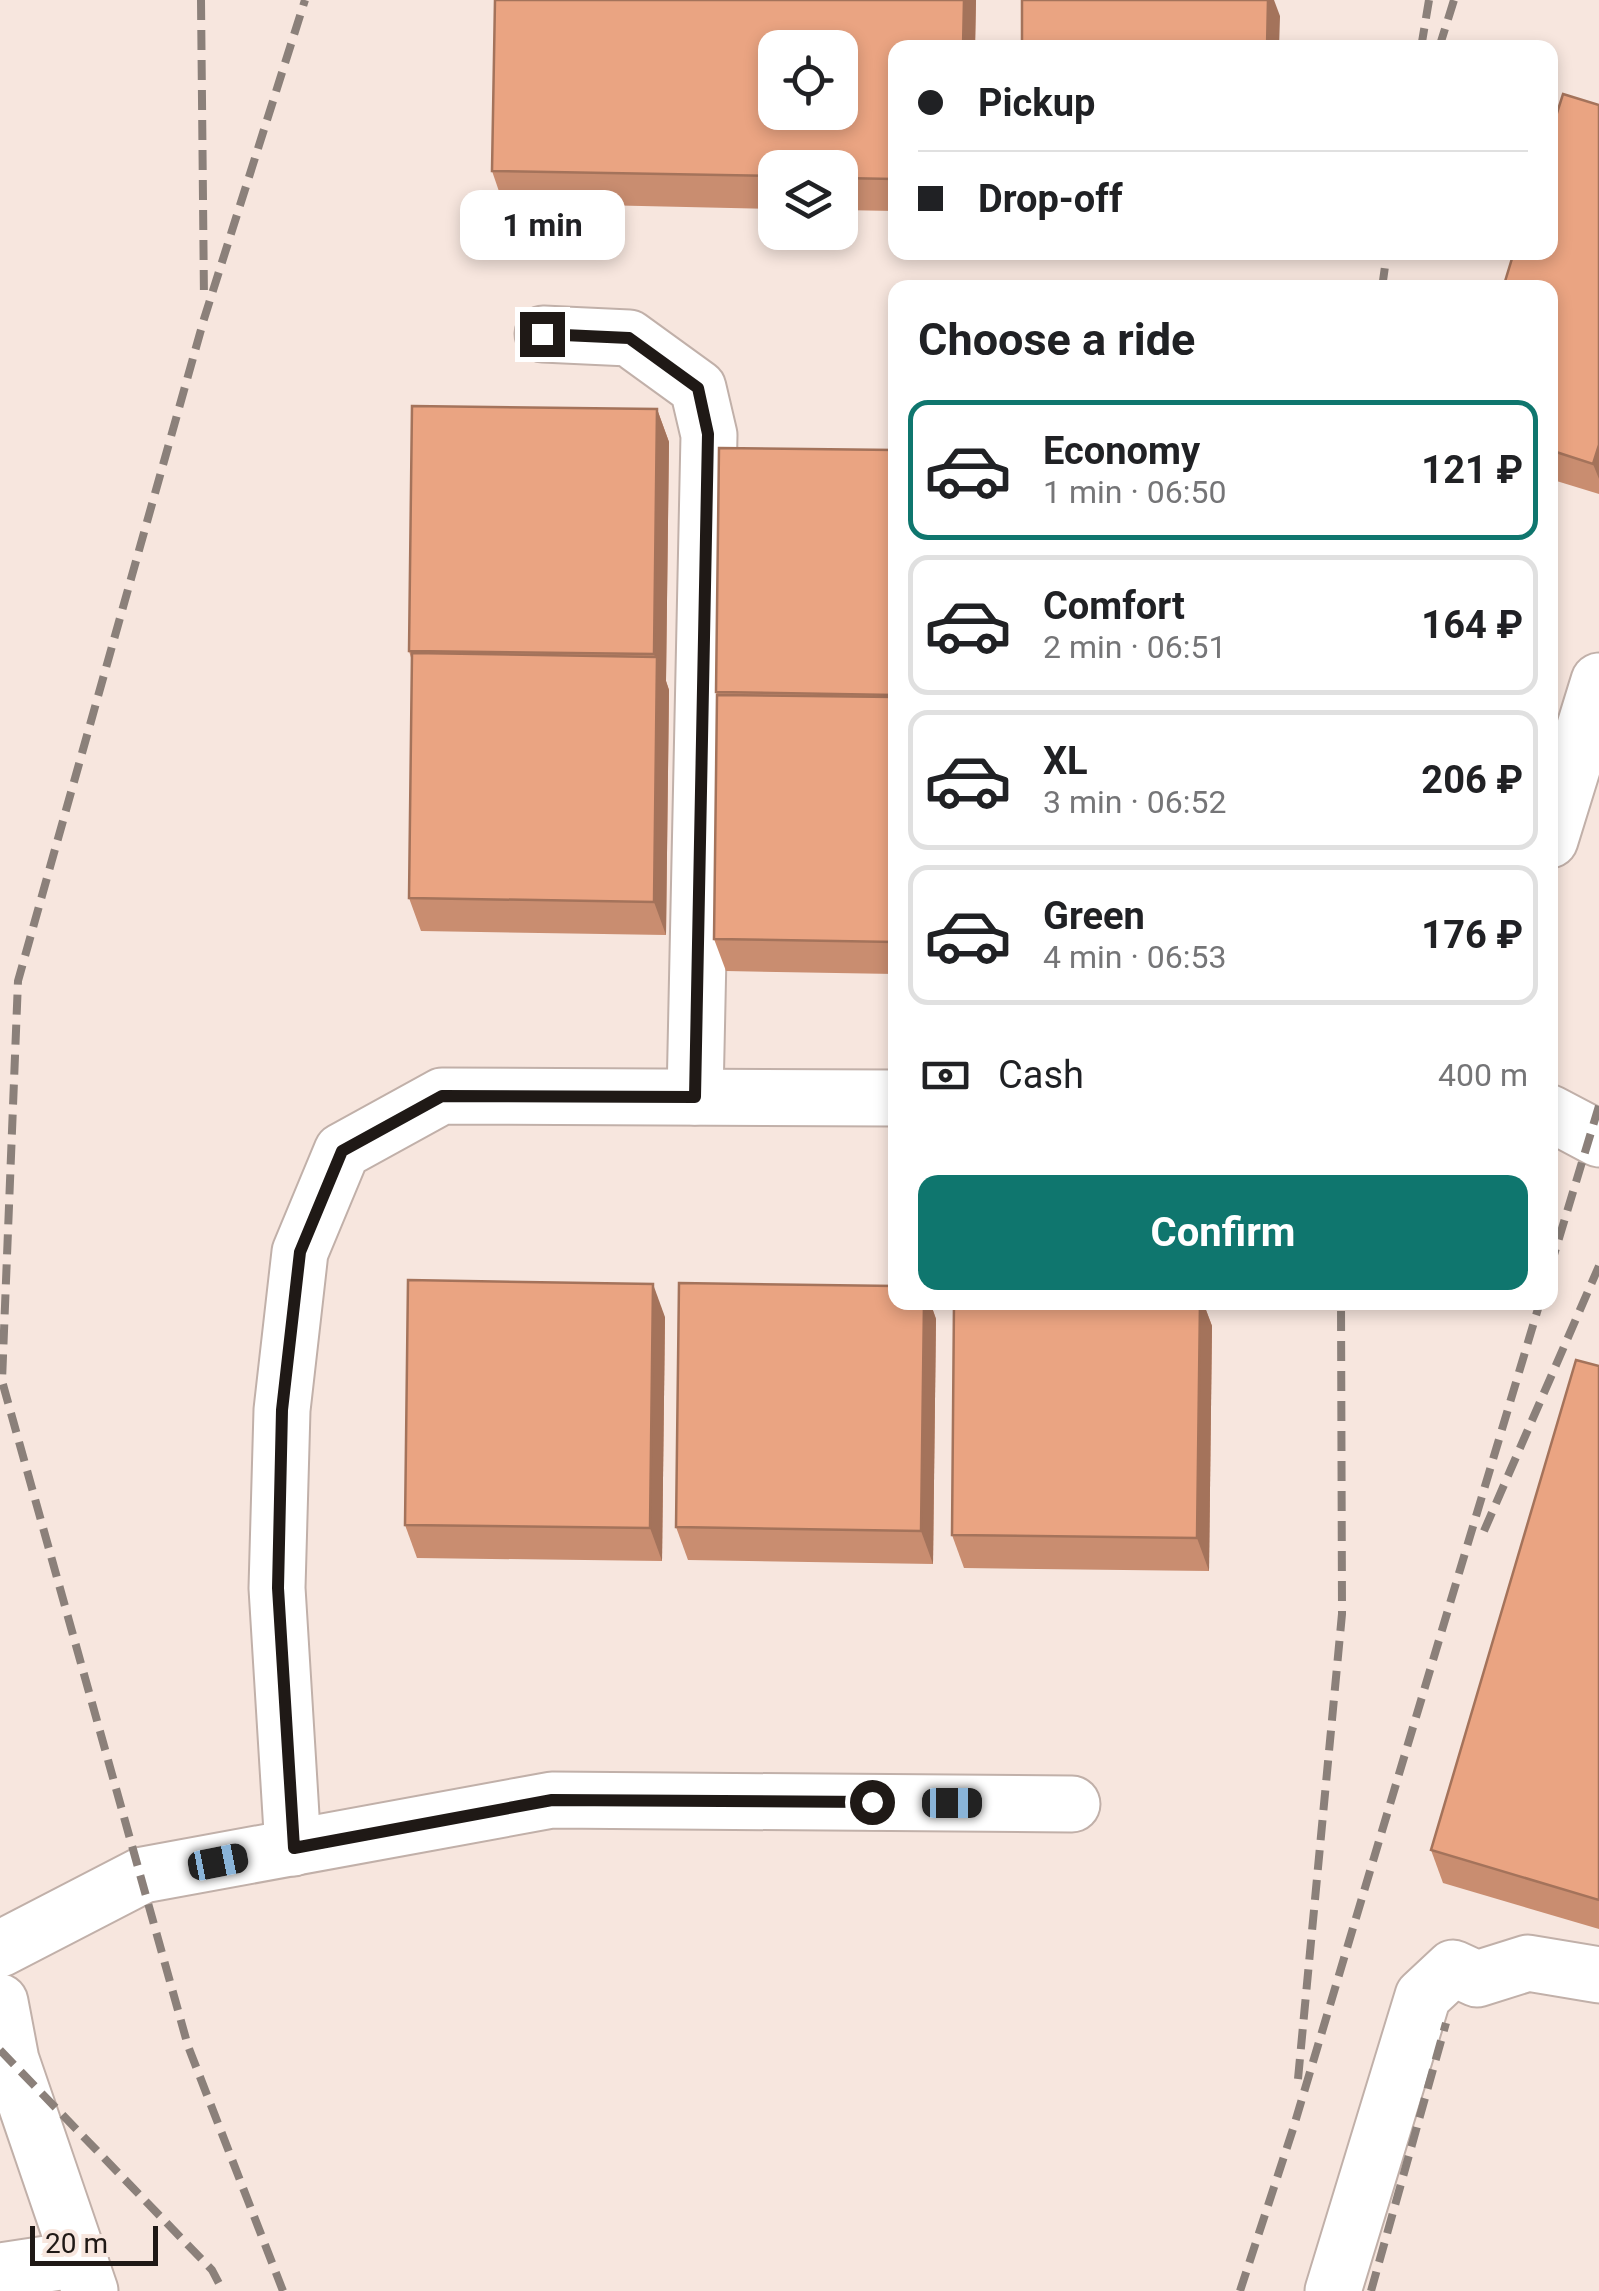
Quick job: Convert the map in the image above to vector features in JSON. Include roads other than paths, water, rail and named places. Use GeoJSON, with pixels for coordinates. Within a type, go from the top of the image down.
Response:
{"type":"FeatureCollection","features":[{"type":"Feature","properties":{"kind":"street"},"geometry":{"type":"LineString","coordinates":[[542,334],[629,338],[698,388],[708,434],[695,1097]]}},
{"type":"Feature","properties":{"kind":"street"},"geometry":{"type":"LineString","coordinates":[[1558,814],[1599,681]]}},
{"type":"Feature","properties":{"kind":"street"},"geometry":{"type":"LineString","coordinates":[[294,1848],[278,1588],[282,1410],[300,1252],[342,1151],[442,1096],[888,1098]]}},
{"type":"Feature","properties":{"kind":"street"},"geometry":{"type":"LineString","coordinates":[[1558,1118],[1599,1139]]}},
{"type":"Feature","properties":{"kind":"street"},"geometry":{"type":"LineString","coordinates":[[0,1949],[142,1875],[552,1800],[1072,1804]]}},
{"type":"Feature","properties":{"kind":"street"},"geometry":{"type":"LineString","coordinates":[[1333,2291],[1424,1996],[1453,1968],[1477,1979],[1528,1963],[1599,1974]]}},
{"type":"Feature","properties":{"kind":"street"},"geometry":{"type":"LineString","coordinates":[[0,2002],[12,2060],[85,2275],[0,2270]]}},
{"type":"Feature","properties":{"kind":"railway"},"geometry":{"type":"LineString","coordinates":[[201,0],[204,299]]}},
{"type":"Feature","properties":{"kind":"railway"},"geometry":{"type":"LineString","coordinates":[[283,2291],[188,2046],[2,1381],[18,981],[204,319],[305,0]]}},
{"type":"Feature","properties":{"kind":"railway"},"geometry":{"type":"LineString","coordinates":[[1422,40],[1429,0]]}},
{"type":"Feature","properties":{"kind":"railway"},"geometry":{"type":"LineString","coordinates":[[1442,40],[1454,0]]}},
{"type":"Feature","properties":{"kind":"railway"},"geometry":{"type":"LineString","coordinates":[[1383,280],[1386,260]]}},
{"type":"Feature","properties":{"kind":"railway"},"geometry":{"type":"LineString","coordinates":[[1558,1242],[1599,1106]]}},
{"type":"Feature","properties":{"kind":"railway"},"geometry":{"type":"LineString","coordinates":[[1484,1531],[1599,1266]]}},
{"type":"Feature","properties":{"kind":"railway"},"geometry":{"type":"LineString","coordinates":[[1298,2079],[1342,1614],[1341,1310]]}},
{"type":"Feature","properties":{"kind":"railway"},"geometry":{"type":"LineString","coordinates":[[1240,2291],[1293,2129],[1538,1310]]}},
{"type":"Feature","properties":{"kind":"railway"},"geometry":{"type":"LineString","coordinates":[[1371,2291],[1446,2023]]}},
{"type":"Feature","properties":{"kind":"railway"},"geometry":{"type":"LineString","coordinates":[[0,2050],[212,2270],[223,2291]]}}]}
